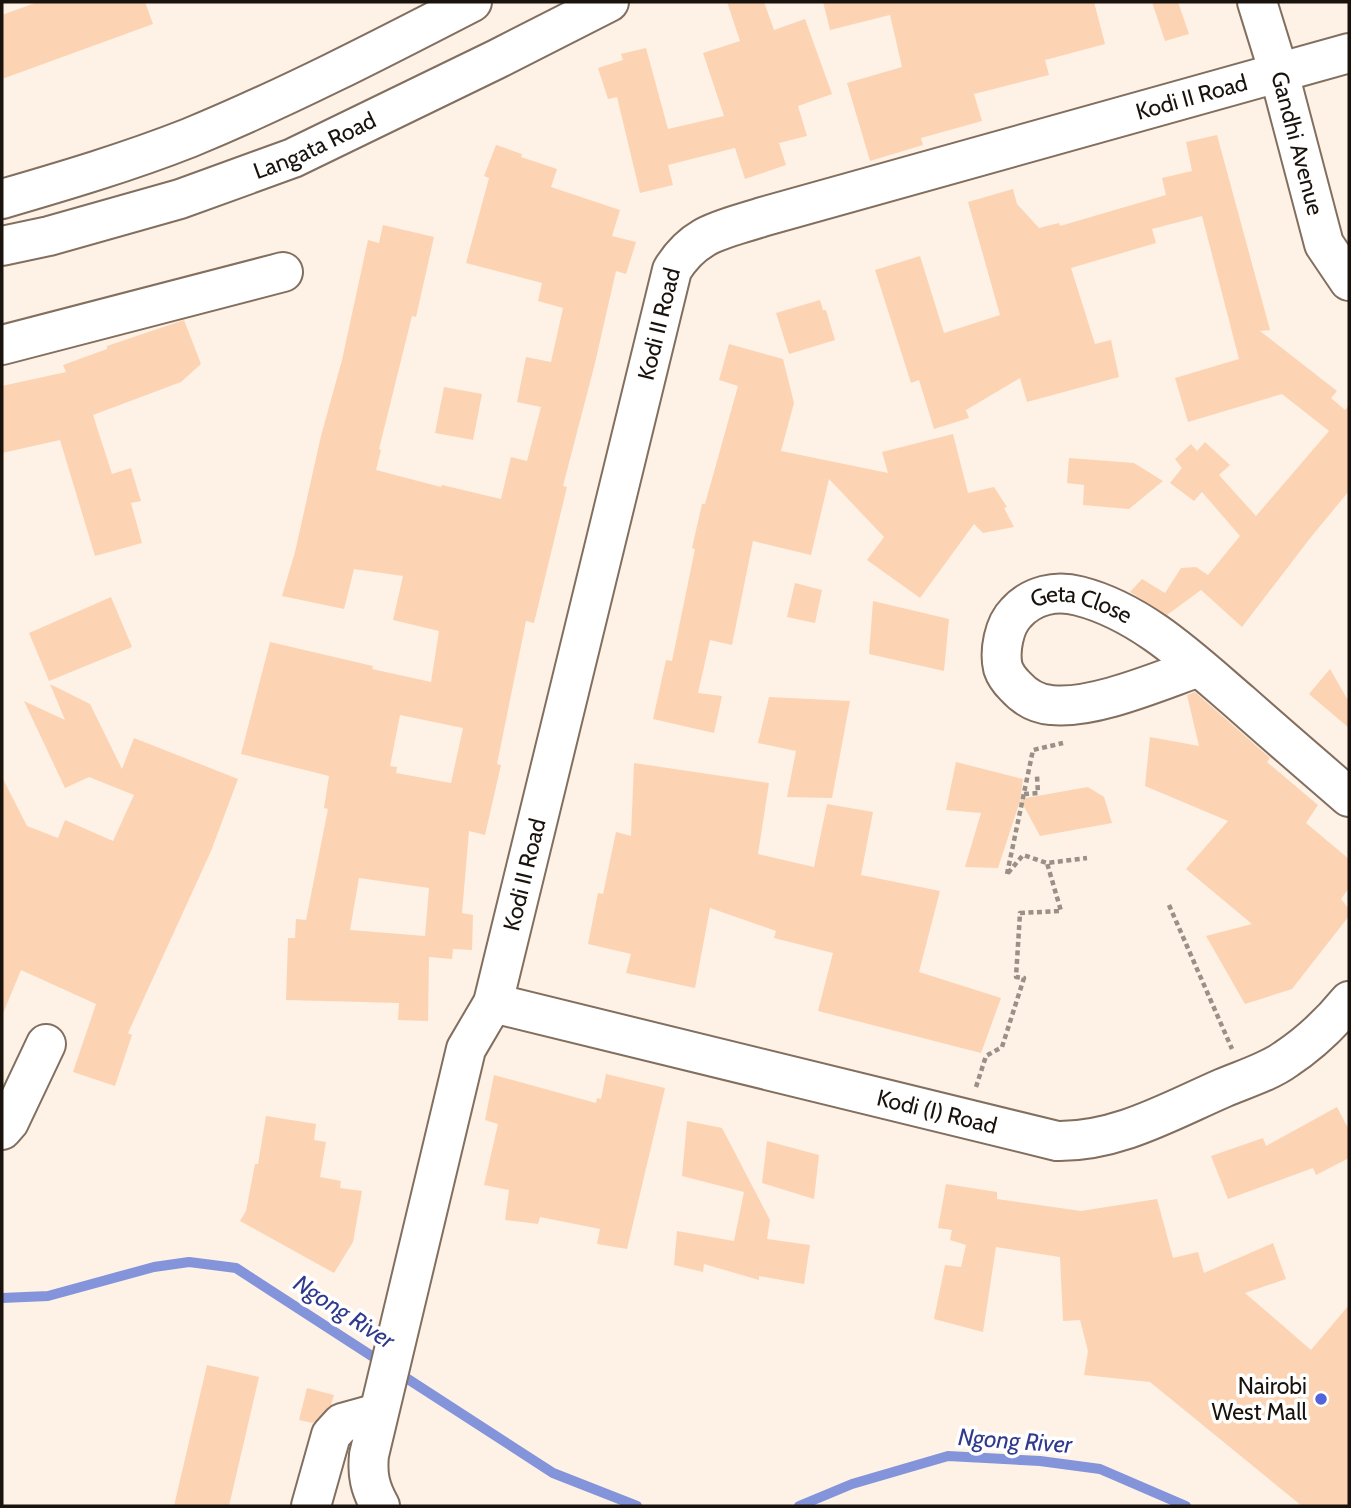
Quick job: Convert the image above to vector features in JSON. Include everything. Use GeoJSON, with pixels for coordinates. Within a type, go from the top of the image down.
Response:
{"type":"FeatureCollection","features":[{"type":"Feature","properties":{"kind":"street"},"geometry":{"type":"LineString","coordinates":[[2,199],[77,177],[189,138],[358,61],[472,2]]}},
{"type":"Feature","properties":{"kind":"street","name":"Langata Road"},"geometry":{"type":"LineString","coordinates":[[2,246],[180,200],[293,158],[609,2]]}},
{"type":"Feature","properties":{"kind":"street","name":"Gandhi Avenue"},"geometry":{"type":"LineString","coordinates":[[1257,2],[1279,73],[1324,244],[1349,281]]}},
{"type":"Feature","properties":{"kind":"street","name":"Kodi II Road"},"geometry":{"type":"LineString","coordinates":[[380,1506],[372,1493],[367,1476],[369,1455],[398,1328],[466,1049],[493,1003],[672,270],[683,251],[706,235],[762,217],[1349,53]]}},
{"type":"Feature","properties":{"kind":"street"},"geometry":{"type":"LineString","coordinates":[[2,345],[283,272]]}},
{"type":"Feature","properties":{"kind":"street","name":"Geta Close"},"geometry":{"type":"LineString","coordinates":[[1199,667],[1123,693],[1072,705],[1051,705],[1037,702],[1023,694],[1003,669],[1002,656],[1004,638],[1015,613],[1040,596],[1058,593],[1077,595],[1105,604],[1158,635],[1199,667],[1349,797]]}},
{"type":"Feature","properties":{"kind":"street","name":"Kodi (I) Road"},"geometry":{"type":"LineString","coordinates":[[493,1003],[1057,1141],[1082,1141],[1109,1136],[1292,1055],[1307,1044],[1349,1001]]}},
{"type":"Feature","properties":{"kind":"street"},"geometry":{"type":"LineString","coordinates":[[2,1130],[9,1122],[46,1044]]}},
{"type":"Feature","properties":{"kind":"street"},"geometry":{"type":"LineString","coordinates":[[311,1506],[331,1435],[342,1423],[380,1403]]}},
{"type":"Feature","properties":{"kind":"path"},"geometry":{"type":"LineString","coordinates":[[1033,750],[1007,874],[1023,855],[1047,863],[1087,858]]}},
{"type":"Feature","properties":{"kind":"path"},"geometry":{"type":"LineString","coordinates":[[1024,794],[1038,793],[1037,776]]}},
{"type":"Feature","properties":{"kind":"path"},"geometry":{"type":"LineString","coordinates":[[975,1089],[986,1056],[1002,1047],[1024,978],[1016,977],[1020,913],[1061,911],[1047,863]]}},
{"type":"Feature","properties":{"kind":"path"},"geometry":{"type":"LineString","coordinates":[[1169,905],[1244,1078]]}},
{"type":"Feature","properties":{"kind":"building"},"geometry":{"type":"Polygon","coordinates":[[[38,2],[145,2],[153,24],[2,79],[2,15],[38,2]]]}},
{"type":"Feature","properties":{"kind":"building"},"geometry":{"type":"Polygon","coordinates":[[[727,2],[764,2],[774,30],[805,19],[832,94],[798,106],[807,136],[779,143],[786,165],[745,179],[735,148],[668,165],[673,185],[640,193],[617,97],[608,99],[598,68],[623,60],[621,54],[646,48],[668,129],[724,116],[703,53],[740,41],[727,2]]]}},
{"type":"Feature","properties":{"kind":"building"},"geometry":{"type":"Polygon","coordinates":[[[823,2],[1094,2],[1105,44],[1045,60],[1049,75],[974,94],[982,121],[921,138],[923,145],[870,161],[847,83],[902,67],[890,15],[830,30],[823,2]]]}},
{"type":"Feature","properties":{"kind":"building"},"geometry":{"type":"Polygon","coordinates":[[[1152,2],[1178,2],[1189,34],[1165,41],[1152,2]]]}},
{"type":"Feature","properties":{"kind":"building"},"geometry":{"type":"Polygon","coordinates":[[[1217,135],[1270,330],[1260,331],[1337,391],[1331,398],[1345,410],[1349,405],[1349,491],[1242,627],[1201,590],[1167,615],[1130,592],[1142,579],[1165,593],[1181,568],[1196,567],[1208,575],[1240,536],[1202,492],[1194,501],[1170,483],[1182,468],[1175,459],[1191,444],[1197,451],[1205,442],[1230,465],[1219,475],[1256,516],[1329,431],[1282,394],[1188,422],[1175,378],[1239,359],[1202,216],[1152,229],[1156,243],[1071,268],[1095,344],[1111,340],[1119,377],[1027,402],[1020,378],[966,410],[969,418],[934,429],[919,380],[911,383],[875,270],[920,256],[944,333],[1000,315],[968,202],[1013,189],[1017,204],[1039,228],[1059,223],[1060,226],[1166,195],[1162,178],[1192,171],[1186,142],[1217,135]]]}},
{"type":"Feature","properties":{"kind":"building"},"geometry":{"type":"Polygon","coordinates":[[[496,145],[557,169],[551,187],[620,210],[612,236],[636,242],[626,274],[616,271],[563,486],[567,487],[534,623],[526,621],[497,764],[501,765],[485,835],[469,831],[462,913],[473,915],[472,950],[453,949],[452,959],[429,957],[428,1021],[398,1020],[399,1003],[286,1000],[288,938],[295,938],[296,919],[306,920],[328,809],[324,808],[329,776],[241,754],[270,642],[431,682],[439,631],[393,620],[403,576],[354,569],[344,609],[282,596],[342,360],[368,240],[379,243],[383,225],[434,237],[416,317],[412,316],[376,470],[501,499],[511,457],[527,461],[541,407],[517,402],[526,357],[551,362],[563,308],[538,301],[542,283],[466,263],[489,178],[484,176],[496,145]],[[400,715],[390,766],[397,767],[396,773],[451,783],[463,728],[400,715]],[[359,878],[350,930],[425,936],[429,888],[359,878]]]}},
{"type":"Feature","properties":{"kind":"building"},"geometry":{"type":"Polygon","coordinates":[[[820,300],[823,310],[826,310],[835,340],[789,354],[776,313],[820,300]]]}},
{"type":"Feature","properties":{"kind":"building"},"geometry":{"type":"Polygon","coordinates":[[[184,320],[201,364],[181,382],[93,415],[112,474],[131,468],[141,501],[131,503],[142,543],[95,556],[60,440],[2,453],[2,386],[66,372],[63,365],[107,349],[107,346],[184,320]]]}},
{"type":"Feature","properties":{"kind":"building"},"geometry":{"type":"Polygon","coordinates":[[[729,344],[783,359],[794,403],[781,451],[888,473],[882,452],[953,434],[968,493],[994,487],[1007,507],[1004,508],[1014,527],[983,533],[974,524],[920,598],[867,560],[884,537],[829,479],[811,555],[753,541],[732,645],[710,640],[698,693],[722,696],[714,733],[653,719],[666,660],[672,661],[702,504],[705,504],[738,386],[719,380],[729,344]]]}},
{"type":"Feature","properties":{"kind":"building"},"geometry":{"type":"Polygon","coordinates":[[[444,387],[482,394],[473,440],[435,433],[444,387]]]}},
{"type":"Feature","properties":{"kind":"building"},"geometry":{"type":"Polygon","coordinates":[[[1069,458],[1134,463],[1163,481],[1129,509],[1083,505],[1084,485],[1067,483],[1069,458]]]}},
{"type":"Feature","properties":{"kind":"building"},"geometry":{"type":"Polygon","coordinates":[[[795,583],[822,590],[815,623],[787,617],[795,583]]]}},
{"type":"Feature","properties":{"kind":"building"},"geometry":{"type":"Polygon","coordinates":[[[111,597],[132,647],[49,681],[29,633],[111,597]]]}},
{"type":"Feature","properties":{"kind":"building"},"geometry":{"type":"Polygon","coordinates":[[[873,601],[949,619],[944,671],[869,654],[873,601]]]}},
{"type":"Feature","properties":{"kind":"building"},"geometry":{"type":"Polygon","coordinates":[[[1330,669],[1349,702],[1349,728],[1309,694],[1330,669]]]}},
{"type":"Feature","properties":{"kind":"building"},"geometry":{"type":"Polygon","coordinates":[[[50,684],[90,704],[122,769],[134,738],[238,779],[211,851],[128,1033],[132,1035],[115,1086],[73,1072],[96,1004],[21,970],[2,1016],[2,777],[27,826],[58,838],[65,820],[113,841],[134,795],[89,777],[65,788],[24,701],[65,720],[50,684]]]}},
{"type":"Feature","properties":{"kind":"building"},"geometry":{"type":"Polygon","coordinates":[[[1195,692],[1270,758],[1267,762],[1318,805],[1306,823],[1349,859],[1349,888],[1341,899],[1349,909],[1349,916],[1292,989],[1245,1004],[1206,936],[1252,924],[1186,869],[1228,821],[1145,786],[1150,737],[1199,746],[1187,695],[1195,692]]]}},
{"type":"Feature","properties":{"kind":"building"},"geometry":{"type":"Polygon","coordinates":[[[769,697],[850,701],[832,798],[787,797],[796,751],[758,743],[769,697]]]}},
{"type":"Feature","properties":{"kind":"building"},"geometry":{"type":"Polygon","coordinates":[[[956,762],[1023,779],[1020,801],[998,868],[965,867],[981,813],[946,810],[956,762]]]}},
{"type":"Feature","properties":{"kind":"building"},"geometry":{"type":"Polygon","coordinates":[[[634,763],[769,783],[758,854],[814,867],[827,804],[873,812],[861,875],[940,891],[919,972],[1001,998],[981,1053],[818,1011],[833,953],[774,938],[776,931],[710,908],[695,988],[626,973],[631,954],[588,944],[598,893],[603,894],[616,832],[631,836],[634,763]]]}},
{"type":"Feature","properties":{"kind":"building"},"geometry":{"type":"Polygon","coordinates":[[[1088,787],[1104,797],[1112,823],[1040,836],[1020,799],[1088,787]]]}},
{"type":"Feature","properties":{"kind":"building"},"geometry":{"type":"Polygon","coordinates":[[[606,1074],[665,1088],[627,1249],[597,1244],[600,1229],[540,1217],[538,1224],[505,1220],[509,1190],[484,1185],[498,1124],[485,1120],[494,1075],[596,1103],[597,1098],[601,1099],[606,1074]]]}},
{"type":"Feature","properties":{"kind":"building"},"geometry":{"type":"Polygon","coordinates":[[[1337,1107],[1349,1130],[1349,1158],[1316,1175],[1313,1168],[1228,1199],[1211,1156],[1263,1138],[1266,1146],[1337,1107]]]}},
{"type":"Feature","properties":{"kind":"building"},"geometry":{"type":"Polygon","coordinates":[[[266,1116],[316,1124],[314,1140],[326,1142],[320,1177],[341,1181],[340,1188],[362,1191],[353,1242],[334,1273],[240,1221],[246,1211],[255,1164],[258,1164],[266,1116]]]}},
{"type":"Feature","properties":{"kind":"building"},"geometry":{"type":"Polygon","coordinates":[[[687,1121],[722,1128],[770,1220],[767,1239],[810,1245],[804,1284],[759,1276],[759,1280],[704,1264],[703,1272],[674,1265],[677,1231],[734,1241],[744,1192],[682,1176],[687,1121]]]}},
{"type":"Feature","properties":{"kind":"building"},"geometry":{"type":"Polygon","coordinates":[[[767,1141],[819,1155],[814,1199],[762,1183],[767,1141]]]}},
{"type":"Feature","properties":{"kind":"building"},"geometry":{"type":"Polygon","coordinates":[[[946,1184],[997,1192],[997,1199],[1081,1211],[1157,1199],[1173,1258],[1198,1252],[1204,1273],[1273,1243],[1286,1279],[1245,1293],[1311,1350],[1349,1305],[1349,1506],[1302,1506],[1150,1382],[1084,1375],[1088,1351],[1080,1320],[1063,1321],[1060,1257],[996,1247],[983,1332],[934,1319],[945,1265],[961,1267],[966,1245],[950,1240],[952,1230],[938,1228],[946,1184]]]}},
{"type":"Feature","properties":{"kind":"building"},"geometry":{"type":"Polygon","coordinates":[[[207,1365],[259,1377],[229,1506],[174,1506],[207,1365]]]}},
{"type":"Feature","properties":{"kind":"building"},"geometry":{"type":"Polygon","coordinates":[[[307,1388],[334,1395],[331,1405],[313,1423],[299,1420],[307,1388]]]}},
{"type":"Feature","properties":{"kind":"waterway","name":"Ngong River"},"geometry":{"type":"LineString","coordinates":[[2,1298],[48,1296],[154,1267],[189,1262],[236,1268],[381,1362]]}},
{"type":"Feature","properties":{"kind":"waterway","name":"Ngong River"},"geometry":{"type":"LineString","coordinates":[[397,1372],[553,1473],[637,1506]]}},
{"type":"Feature","properties":{"kind":"waterway","name":"Ngong River"},"geometry":{"type":"LineString","coordinates":[[799,1506],[852,1484],[948,1456],[1040,1461],[1100,1469],[1186,1506]]}},
{"type":"Feature","properties":{"kind":"place","name":"Nairobi West Mall"},"geometry":{"type":"Point","coordinates":[1321,1399]}}]}
